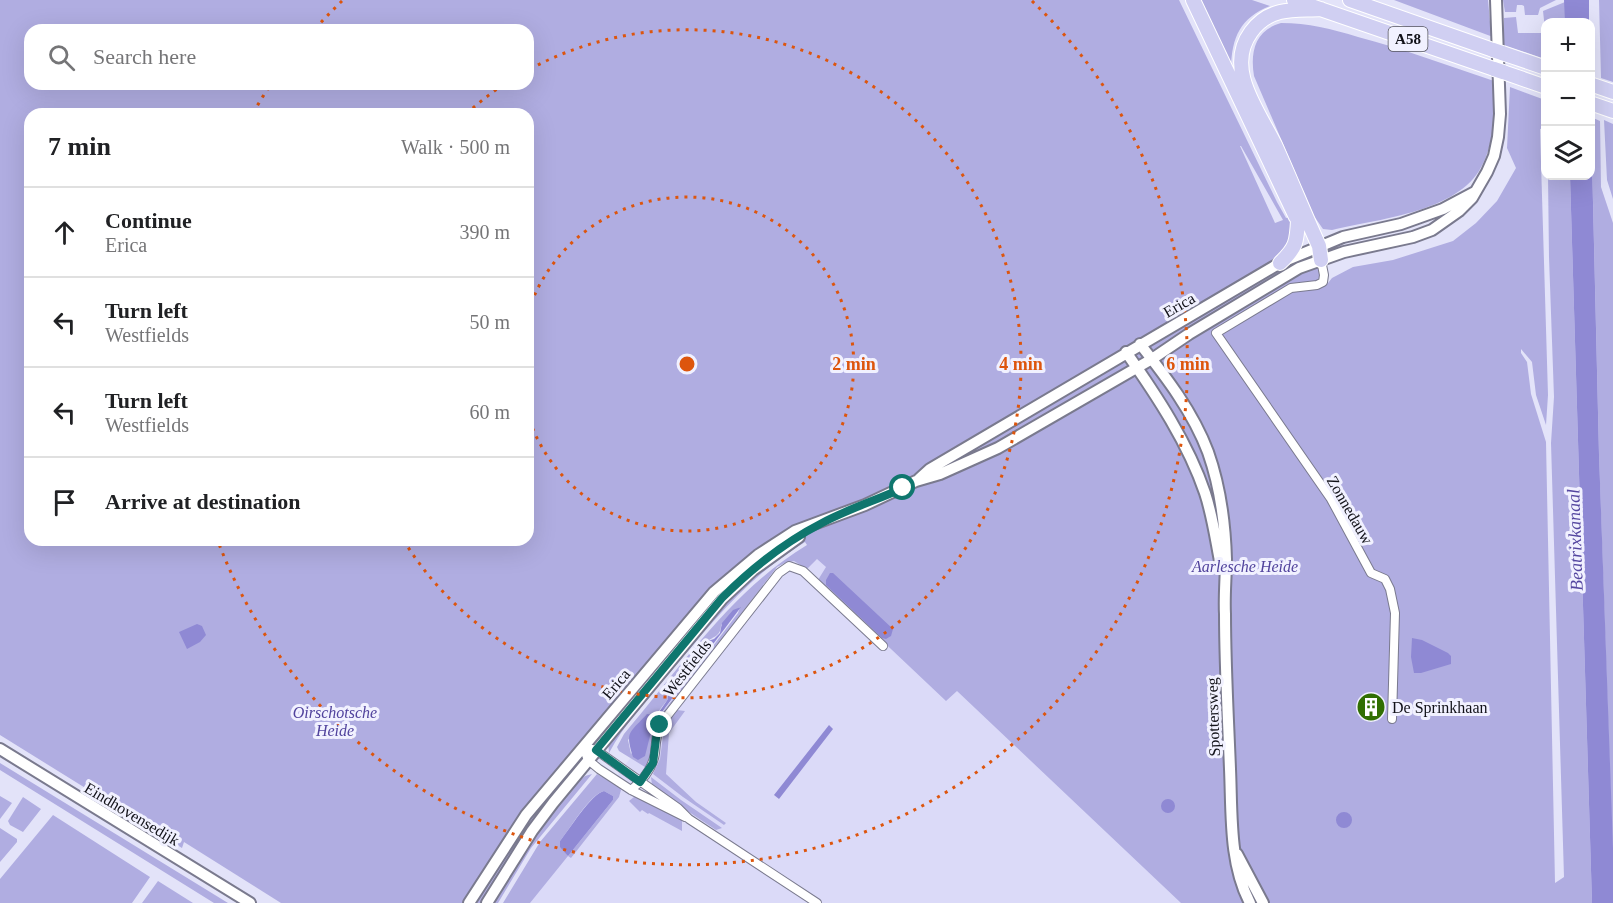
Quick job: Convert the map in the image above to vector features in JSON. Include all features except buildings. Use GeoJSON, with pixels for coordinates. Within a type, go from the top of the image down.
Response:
{"type":"FeatureCollection","features":[{"type":"Feature","properties":{"kind":"highway"},"geometry":{"type":"LineString","coordinates":[[1193,0],[1298,220],[1317,252]]}},
{"type":"Feature","properties":{"kind":"highway","name":"A58"},"geometry":{"type":"LineString","coordinates":[[1294,0],[1541,86]]}},
{"type":"Feature","properties":{"kind":"highway","name":"A58"},"geometry":{"type":"LineString","coordinates":[[1350,0],[1541,67]]}},
{"type":"Feature","properties":{"kind":"highway","name":"A58"},"geometry":{"type":"LineString","coordinates":[[1362,0],[1384,12]]}},
{"type":"Feature","properties":{"kind":"highway","name":"A58"},"geometry":{"type":"LineString","coordinates":[[1317,252],[1276,147],[1244,82],[1241,67],[1245,41],[1253,29],[1265,18],[1283,11],[1321,9]]}},
{"type":"Feature","properties":{"kind":"highway"},"geometry":{"type":"LineString","coordinates":[[1595,86],[1610,90]]}},
{"type":"Feature","properties":{"kind":"highway"},"geometry":{"type":"LineString","coordinates":[[1595,105],[1610,110]]}},
{"type":"Feature","properties":{"kind":"highway"},"geometry":{"type":"LineString","coordinates":[[1280,263],[1292,252],[1295,245],[1298,220]]}},
{"type":"Feature","properties":{"kind":"street","name":"Erica"},"geometry":{"type":"LineString","coordinates":[[916,481],[930,470],[1126,352],[1280,263],[1317,252],[1344,252],[1413,237],[1432,230],[1459,211],[1472,198],[1494,156],[1499,126],[1496,0]]}},
{"type":"Feature","properties":{"kind":"street","name":"Erica"},"geometry":{"type":"LineString","coordinates":[[468,903],[515,828],[720,586],[743,566],[795,531],[822,523],[998,448],[1152,359],[1264,287],[1299,268],[1317,252],[1343,237],[1401,224],[1443,210],[1475,192]]}},
{"type":"Feature","properties":{"kind":"street","name":"Zonnedauw"},"geometry":{"type":"LineString","coordinates":[[1317,252],[1324,275],[1323,282],[1317,285],[1291,288],[1215,333],[1331,499],[1371,573],[1385,579],[1390,589],[1395,613],[1392,718]]}},
{"type":"Feature","properties":{"kind":"street","name":"Spottersweg"},"geometry":{"type":"LineString","coordinates":[[1140,344],[1195,422],[1214,469],[1224,524],[1226,562],[1224,582],[1232,822],[1236,868],[1242,888],[1250,903]]}},
{"type":"Feature","properties":{"kind":"street","name":"Spottersweg"},"geometry":{"type":"LineString","coordinates":[[1126,352],[1171,422],[1195,466],[1206,495],[1215,530],[1224,582]]}},
{"type":"Feature","properties":{"kind":"street","name":"Erica"},"geometry":{"type":"LineString","coordinates":[[487,903],[532,831],[722,598],[780,549],[822,523]]}},
{"type":"Feature","properties":{"kind":"street","name":"Westfields"},"geometry":{"type":"LineString","coordinates":[[632,790],[653,763],[657,731],[660,725],[772,582],[789,566],[803,571],[883,646]]}},
{"type":"Feature","properties":{"kind":"street"},"geometry":{"type":"LineString","coordinates":[[583,747],[596,750],[678,808],[689,819]]}},
{"type":"Feature","properties":{"kind":"street"},"geometry":{"type":"LineString","coordinates":[[583,747],[588,760],[632,790],[689,819],[817,903]]}},
{"type":"Feature","properties":{"kind":"street","name":"Eindhovensedijk"},"geometry":{"type":"LineString","coordinates":[[0,749],[250,903]]}},
{"type":"Feature","properties":{"kind":"street","name":"Spottersweg"},"geometry":{"type":"LineString","coordinates":[[1235,851],[1263,903]]}},
{"type":"Feature","properties":{"kind":"shaded area"},"geometry":{"type":"Polygon","coordinates":[[[1564,0],[1589,0],[1589,18],[1565,18],[1564,0]]]}},
{"type":"Feature","properties":{"kind":"shaded area"},"geometry":{"type":"Polygon","coordinates":[[[1570,180],[1592,180],[1599,454],[1613,848],[1613,903],[1592,903],[1570,180]]]}},
{"type":"Feature","properties":{"kind":"shaded area"},"geometry":{"type":"Polygon","coordinates":[[[814,546],[1204,903],[519,903],[775,570],[814,546]]]}},
{"type":"Feature","properties":{"kind":"shaded area"},"geometry":{"type":"Polygon","coordinates":[[[830,573],[833,573],[893,629],[891,636],[886,639],[882,638],[826,585],[830,573]]]}},
{"type":"Feature","properties":{"kind":"shaded area"},"geometry":{"type":"Polygon","coordinates":[[[741,607],[653,724],[645,756],[638,760],[633,757],[629,742],[630,733],[647,714],[657,715],[668,699],[667,690],[686,666],[692,667],[697,664],[702,646],[720,633],[722,623],[733,610],[741,607]]]}},
{"type":"Feature","properties":{"kind":"shaded area"},"geometry":{"type":"Polygon","coordinates":[[[197,624],[202,626],[206,635],[200,642],[187,649],[179,632],[197,624]]]}},
{"type":"Feature","properties":{"kind":"shaded area"},"geometry":{"type":"Polygon","coordinates":[[[1412,638],[1422,640],[1448,653],[1451,656],[1451,664],[1414,673],[1411,657],[1412,638]]]}},
{"type":"Feature","properties":{"kind":"shaded area"},"geometry":{"type":"Polygon","coordinates":[[[829,725],[833,729],[779,799],[774,795],[829,725]]]}},
{"type":"Feature","properties":{"kind":"shaded area"},"geometry":{"type":"Polygon","coordinates":[[[604,791],[613,796],[613,800],[568,856],[560,847],[560,841],[587,805],[604,791]]]}},
{"type":"Feature","properties":{"kind":"shaded area"},"geometry":{"type":"Polygon","coordinates":[[[1165,799],[1171,799],[1175,806],[1171,813],[1165,813],[1161,809],[1161,803],[1165,799]]]}},
{"type":"Feature","properties":{"kind":"shaded area"},"geometry":{"type":"Polygon","coordinates":[[[1344,812],[1350,814],[1352,820],[1350,826],[1344,828],[1338,826],[1336,820],[1338,814],[1344,812]]]}},
{"type":"Feature","properties":{"kind":"green space","name":"Aarlesche Heide"},"geometry":{"type":"Polygon","coordinates":[[[0,0],[1179,0],[1277,202],[1286,218],[1290,217],[1292,233],[1287,248],[1300,273],[1319,268],[1318,288],[1353,267],[1393,260],[1453,241],[1476,223],[1497,201],[1516,168],[1507,148],[1510,87],[1541,99],[1541,180],[1548,395],[1546,425],[1536,395],[1532,362],[1521,349],[1521,353],[1527,362],[1531,394],[1546,442],[1555,883],[1564,877],[1551,443],[1554,397],[1548,180],[1570,180],[1592,903],[1181,903],[957,691],[946,701],[818,580],[826,567],[817,559],[807,569],[794,561],[777,567],[657,723],[651,757],[645,767],[619,751],[617,747],[624,734],[708,632],[755,584],[780,563],[807,545],[805,542],[765,570],[730,603],[636,713],[609,753],[608,742],[747,559],[582,745],[465,903],[281,903],[184,842],[182,848],[0,735],[0,0]],[[1241,146],[1275,223],[1283,220],[1241,146]],[[740,607],[721,625],[719,633],[705,643],[697,664],[692,667],[687,666],[666,691],[668,699],[655,716],[651,714],[628,740],[631,754],[738,613],[740,607]]]}},
{"type":"Feature","properties":{"kind":"green space"},"geometry":{"type":"Polygon","coordinates":[[[1200,0],[1252,0],[1270,6],[1251,16],[1240,30],[1233,47],[1231,68],[1200,0]]]}},
{"type":"Feature","properties":{"kind":"green space"},"geometry":{"type":"Polygon","coordinates":[[[1394,0],[1488,0],[1493,37],[1394,0]]]}},
{"type":"Feature","properties":{"kind":"green space"},"geometry":{"type":"Polygon","coordinates":[[[1503,0],[1556,0],[1540,8],[1538,15],[1525,15],[1522,5],[1517,5],[1516,12],[1505,12],[1503,0]]]}},
{"type":"Feature","properties":{"kind":"green space"},"geometry":{"type":"Polygon","coordinates":[[[1599,0],[1613,0],[1613,82],[1601,78],[1599,0]]]}},
{"type":"Feature","properties":{"kind":"green space"},"geometry":{"type":"Polygon","coordinates":[[[1565,2],[1565,18],[1544,18],[1543,11],[1565,2]]]}},
{"type":"Feature","properties":{"kind":"green space"},"geometry":{"type":"Polygon","coordinates":[[[1516,17],[1518,33],[1541,33],[1541,58],[1504,45],[1504,18],[1516,17]]]}},
{"type":"Feature","properties":{"kind":"green space"},"geometry":{"type":"Polygon","coordinates":[[[1281,23],[1310,25],[1339,31],[1494,81],[1494,116],[1491,139],[1479,171],[1467,185],[1432,205],[1391,218],[1332,230],[1323,229],[1314,216],[1254,76],[1253,59],[1256,43],[1265,31],[1281,23]]]}},
{"type":"Feature","properties":{"kind":"green space"},"geometry":{"type":"Polygon","coordinates":[[[1595,119],[1600,121],[1601,187],[1613,223],[1613,868],[1592,180],[1595,180],[1595,119]]]}},
{"type":"Feature","properties":{"kind":"green space"},"geometry":{"type":"Polygon","coordinates":[[[1604,120],[1613,124],[1613,199],[1607,180],[1604,120]]]}},
{"type":"Feature","properties":{"kind":"green space"},"geometry":{"type":"Polygon","coordinates":[[[677,710],[685,711],[669,733],[666,774],[696,802],[726,823],[724,825],[653,774],[660,759],[664,728],[677,710]]]}},
{"type":"Feature","properties":{"kind":"green space"},"geometry":{"type":"Polygon","coordinates":[[[0,763],[228,903],[214,903],[0,770],[0,763]]]}},
{"type":"Feature","properties":{"kind":"green space"},"geometry":{"type":"Polygon","coordinates":[[[573,765],[577,770],[482,903],[474,903],[520,826],[573,765]]]}},
{"type":"Feature","properties":{"kind":"green space"},"geometry":{"type":"Polygon","coordinates":[[[592,774],[531,848],[498,903],[492,903],[536,835],[577,782],[592,774]]]}},
{"type":"Feature","properties":{"kind":"green space"},"geometry":{"type":"Polygon","coordinates":[[[597,774],[619,786],[621,790],[619,797],[571,858],[568,856],[530,903],[503,903],[540,842],[597,774]],[[604,791],[592,799],[560,841],[568,856],[613,800],[613,796],[604,791]]]}},
{"type":"Feature","properties":{"kind":"green space"},"geometry":{"type":"Polygon","coordinates":[[[651,777],[722,828],[716,830],[656,790],[652,785],[651,777]]]}},
{"type":"Feature","properties":{"kind":"green space"},"geometry":{"type":"Polygon","coordinates":[[[0,796],[12,803],[0,819],[0,796]]]}},
{"type":"Feature","properties":{"kind":"green space"},"geometry":{"type":"Polygon","coordinates":[[[23,797],[41,809],[23,832],[10,825],[8,821],[23,797]]]}},
{"type":"Feature","properties":{"kind":"green space"},"geometry":{"type":"Polygon","coordinates":[[[634,797],[642,797],[682,820],[682,831],[649,813],[642,810],[640,812],[629,801],[634,797]]]}},
{"type":"Feature","properties":{"kind":"green space"},"geometry":{"type":"Polygon","coordinates":[[[53,815],[150,877],[132,903],[0,903],[0,879],[53,815]]]}},
{"type":"Feature","properties":{"kind":"green space"},"geometry":{"type":"Polygon","coordinates":[[[0,828],[17,839],[17,842],[0,862],[0,828]]]}},
{"type":"Feature","properties":{"kind":"green space"},"geometry":{"type":"Polygon","coordinates":[[[158,881],[193,903],[142,903],[158,881]]]}},
{"type":"Feature","properties":{"kind":"place","name":"De Sprinkhaan"},"geometry":{"type":"Point","coordinates":[1371,707]}},
{"type":"Feature","properties":{"kind":"route"},"geometry":{"type":"LineString","coordinates":[[660,725],[657,731],[653,763],[640,782],[596,750],[722,598],[740,581],[780,549],[822,523],[903,488]]}},
{"type":"Feature","properties":{"kind":"water label","name":"Beatrixkanaal"},"geometry":{"type":"Point","coordinates":[1575,540]}},
{"type":"Feature","properties":{"kind":"park label","name":"Oirschotsche Heide"},"geometry":{"type":"Point","coordinates":[335,721]}}]}
